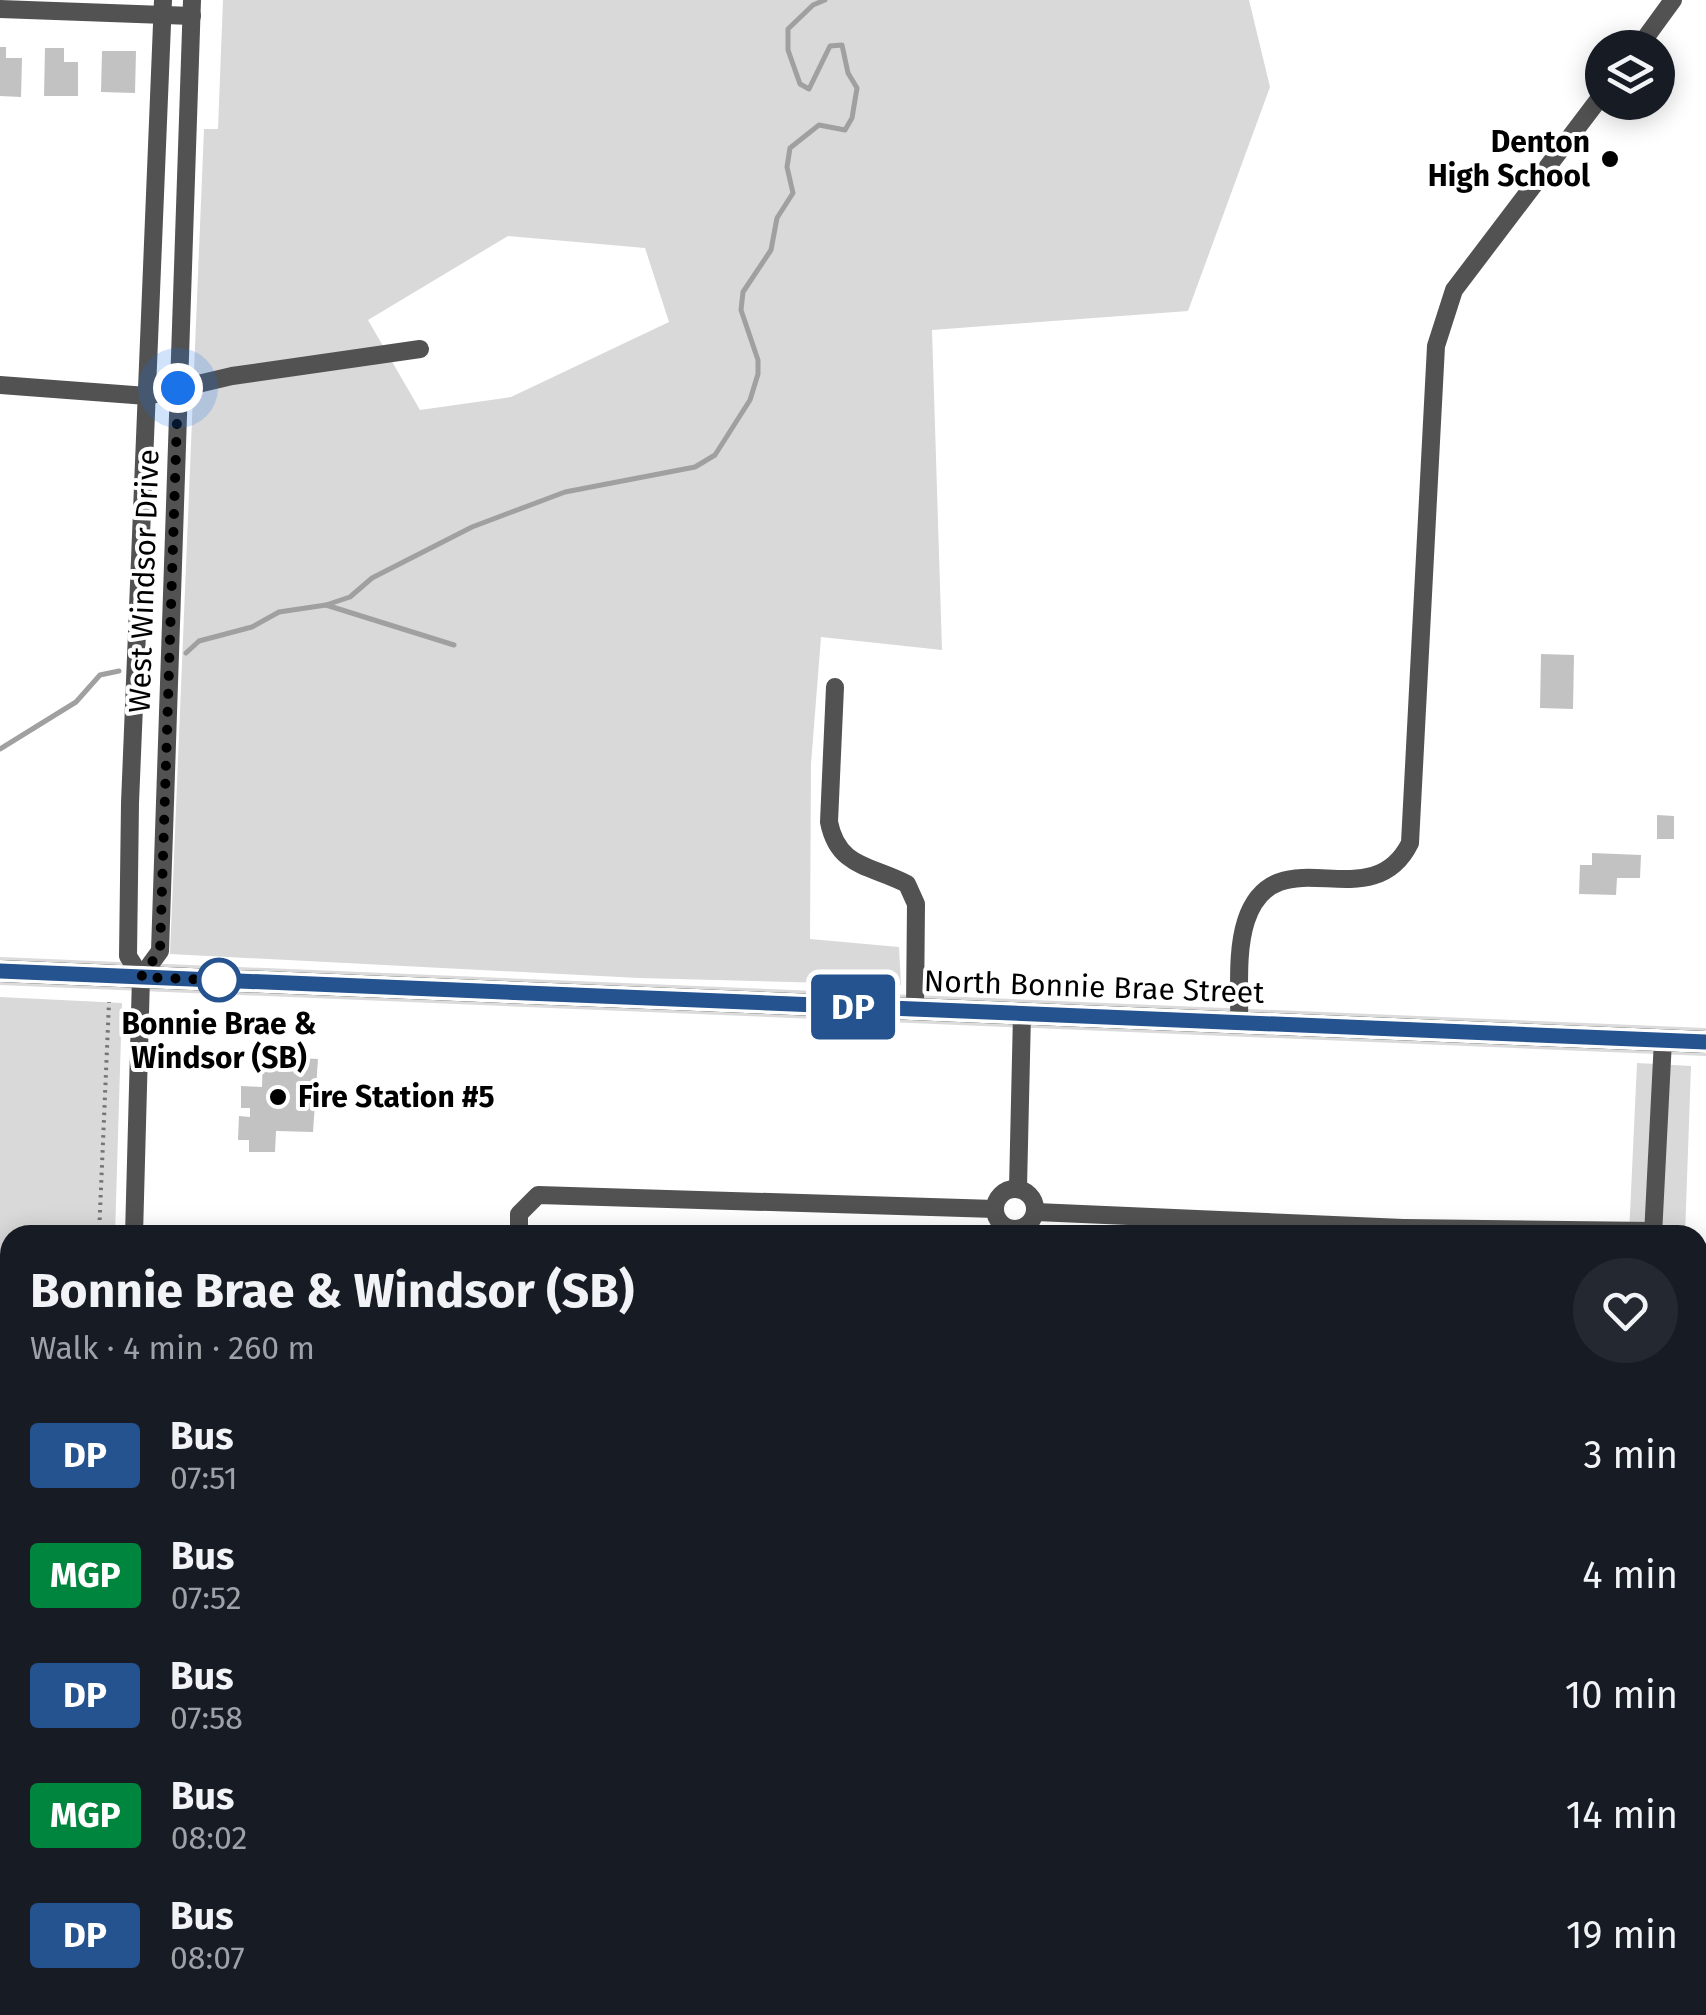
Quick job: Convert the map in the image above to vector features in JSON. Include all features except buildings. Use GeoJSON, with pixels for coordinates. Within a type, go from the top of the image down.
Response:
{"type":"FeatureCollection","features":[{"type":"Feature","properties":{"kind":"main road","name":"North Bonnie Brae Street"},"geometry":{"type":"LineString","coordinates":[[0,971],[1706,1042]]}},
{"type":"Feature","properties":{"kind":"street"},"geometry":{"type":"LineString","coordinates":[[1651,30],[1673,0]]}},
{"type":"Feature","properties":{"kind":"street","name":"West Windsor Drive"},"geometry":{"type":"LineString","coordinates":[[134,1225],[141,977],[128,956],[163,8]]}},
{"type":"Feature","properties":{"kind":"street"},"geometry":{"type":"LineString","coordinates":[[0,10],[192,8]]}},
{"type":"Feature","properties":{"kind":"street","name":"West Windsor Drive"},"geometry":{"type":"LineString","coordinates":[[141,977],[160,951],[192,8]]}},
{"type":"Feature","properties":{"kind":"street"},"geometry":{"type":"LineString","coordinates":[[1238,1022],[1244,925],[1254,900],[1272,884],[1292,877],[1366,880],[1384,874],[1401,862],[1410,842],[1436,346],[1442,318],[1454,290],[1585,117]]}},
{"type":"Feature","properties":{"kind":"street"},"geometry":{"type":"LineString","coordinates":[[0,385],[147,396],[420,349]]}},
{"type":"Feature","properties":{"kind":"street"},"geometry":{"type":"LineString","coordinates":[[835,686],[829,822],[832,840],[838,853],[907,884],[912,894],[916,904],[915,1009]]}},
{"type":"Feature","properties":{"kind":"street"},"geometry":{"type":"LineString","coordinates":[[1018,1188],[1022,1014]]}},
{"type":"Feature","properties":{"kind":"street"},"geometry":{"type":"LineString","coordinates":[[1653,1225],[1663,1040]]}},
{"type":"Feature","properties":{"kind":"street"},"geometry":{"type":"LineString","coordinates":[[1005,1225],[995,1209],[1000,1196],[1018,1188]]}},
{"type":"Feature","properties":{"kind":"street"},"geometry":{"type":"LineString","coordinates":[[1018,1188],[1030,1194],[1036,1212],[1026,1225]]}},
{"type":"Feature","properties":{"kind":"street"},"geometry":{"type":"LineString","coordinates":[[519,1225],[520,1214],[538,1195],[995,1209]]}},
{"type":"Feature","properties":{"kind":"street"},"geometry":{"type":"LineString","coordinates":[[1036,1212],[1275,1225]]}},
{"type":"Feature","properties":{"kind":"path"},"geometry":{"type":"LineString","coordinates":[[98,1225],[109,1002]]}},
{"type":"Feature","properties":{"kind":"shaded area"},"geometry":{"type":"Polygon","coordinates":[[[223,0],[1249,0],[1270,87],[1188,311],[932,330],[942,650],[821,637],[811,764],[810,939],[899,947],[901,985],[639,978],[170,954],[204,129],[218,129],[223,0]],[[508,236],[368,320],[420,410],[511,397],[669,322],[645,248],[508,236]]]}},
{"type":"Feature","properties":{"kind":"shaded area"},"geometry":{"type":"Polygon","coordinates":[[[0,997],[122,1003],[115,1225],[0,1225],[0,997]]]}},
{"type":"Feature","properties":{"kind":"shaded area"},"geometry":{"type":"Polygon","coordinates":[[[1637,1063],[1691,1066],[1685,1225],[1629,1225],[1637,1063]]]}},
{"type":"Feature","properties":{"kind":"waterway"},"geometry":{"type":"LineString","coordinates":[[326,605],[350,597],[372,578],[472,527],[565,492],[695,467],[715,455],[750,400],[758,374],[758,360],[741,310],[743,292],[771,250],[777,218],[793,193],[787,167],[790,148],[819,125],[845,130],[852,118],[857,88],[848,73],[842,45],[830,46],[809,89],[800,84],[788,50],[788,29],[813,5],[825,0]]}},
{"type":"Feature","properties":{"kind":"waterway"},"geometry":{"type":"LineString","coordinates":[[186,653],[199,641],[252,627],[279,612],[326,605],[454,645]]}},
{"type":"Feature","properties":{"kind":"waterway"},"geometry":{"type":"LineString","coordinates":[[0,749],[76,702],[100,675],[119,671]]}},
{"type":"Feature","properties":{"kind":"bus line","name":"DP"},"geometry":{"type":"LineString","coordinates":[[0,971],[1706,1042]]}},
{"type":"Feature","properties":{"kind":"place","name":"Denton High School"},"geometry":{"type":"Point","coordinates":[1610,159]}},
{"type":"Feature","properties":{"kind":"place","name":"Bonnie Brae & Windsor (SB)"},"geometry":{"type":"Point","coordinates":[219,980]}},
{"type":"Feature","properties":{"kind":"place","name":"Fire Station #5"},"geometry":{"type":"Point","coordinates":[278,1097]}},
{"type":"Feature","properties":{"kind":"route"},"geometry":{"type":"LineString","coordinates":[[178,388],[160,951],[141,977],[234,981],[219,980]]}}]}
